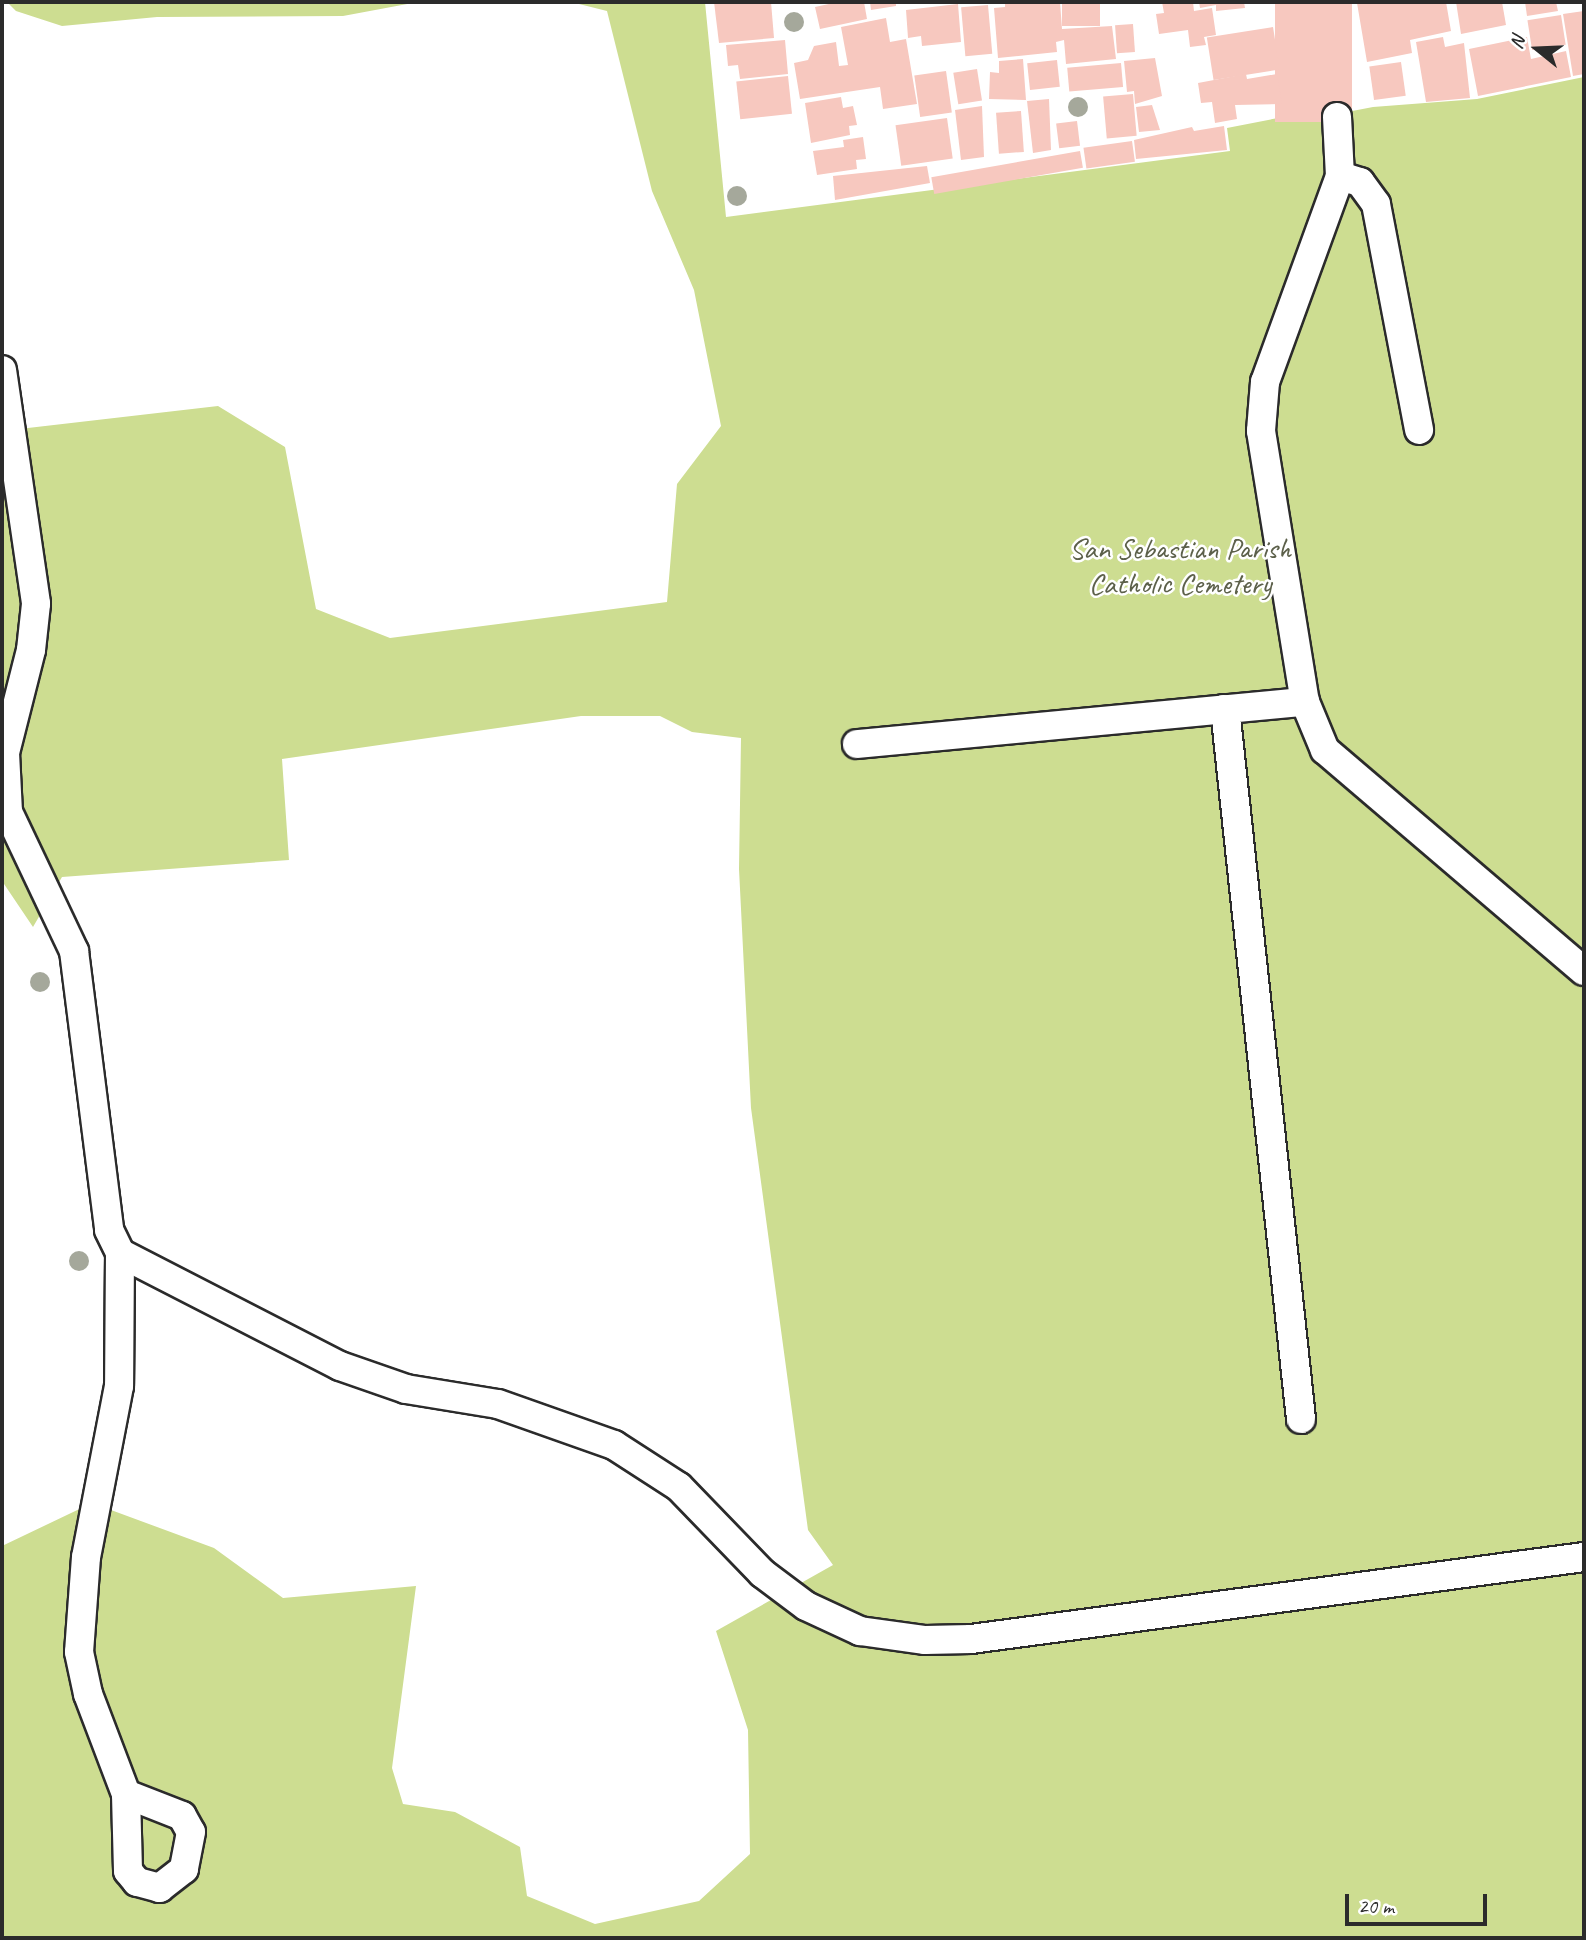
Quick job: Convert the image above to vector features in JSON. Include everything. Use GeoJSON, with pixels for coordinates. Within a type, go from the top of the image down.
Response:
{"type":"FeatureCollection","features":[{"type":"Feature","properties":{"kind":"lane"},"geometry":{"type":"LineString","coordinates":[[1337,117],[1340,176],[1265,383],[1261,431],[1305,702],[1325,750],[1584,971]]}},
{"type":"Feature","properties":{"kind":"lane"},"geometry":{"type":"LineString","coordinates":[[1340,176],[1360,182],[1376,204],[1419,429]]}},
{"type":"Feature","properties":{"kind":"lane"},"geometry":{"type":"LineString","coordinates":[[2,370],[36,604],[31,650],[5,752],[8,811],[74,951],[109,1230],[120,1253],[119,1386],[86,1557],[79,1652],[88,1694],[126,1794]]}},
{"type":"Feature","properties":{"kind":"lane"},"geometry":{"type":"LineString","coordinates":[[857,744],[1305,702]]}},
{"type":"Feature","properties":{"kind":"lane"},"geometry":{"type":"LineString","coordinates":[[1226,709],[1301,1419]]}},
{"type":"Feature","properties":{"kind":"lane"},"geometry":{"type":"LineString","coordinates":[[120,1253],[340,1366],[406,1389],[498,1404],[614,1444],[679,1487],[762,1573],[806,1606],[860,1631],[926,1640],[971,1639],[1584,1557]]}},
{"type":"Feature","properties":{"kind":"green space"},"geometry":{"type":"Polygon","coordinates":[[[7,2],[418,2],[343,16],[157,17],[62,26],[16,11],[7,2]]]}},
{"type":"Feature","properties":{"kind":"green space","name":"San Sebastian Parish Catholic Cemetery"},"geometry":{"type":"Polygon","coordinates":[[[571,2],[705,2],[726,217],[1230,151],[1227,128],[1293,115],[1295,122],[1373,107],[1477,99],[1584,77],[1584,1938],[2,1938],[2,1546],[92,1503],[214,1548],[283,1598],[416,1586],[392,1768],[403,1804],[455,1812],[520,1847],[527,1896],[595,1924],[699,1901],[750,1854],[748,1730],[716,1631],[833,1565],[808,1530],[751,1108],[739,869],[741,738],[692,732],[660,716],[581,716],[282,759],[289,860],[62,877],[33,927],[2,881],[2,431],[218,406],[285,447],[316,609],[390,638],[667,602],[677,484],[721,426],[694,290],[652,191],[607,11],[571,2]]]}},
{"type":"Feature","properties":{"kind":"building"},"geometry":{"type":"Polygon","coordinates":[[[714,2],[771,2],[774,38],[719,43],[714,2]]]}},
{"type":"Feature","properties":{"kind":"building"},"geometry":{"type":"Polygon","coordinates":[[[838,2],[864,2],[867,19],[820,29],[815,7],[838,2]]]}},
{"type":"Feature","properties":{"kind":"building"},"geometry":{"type":"Polygon","coordinates":[[[870,2],[896,2],[896,6],[871,10],[870,2]]]}},
{"type":"Feature","properties":{"kind":"building"},"geometry":{"type":"Polygon","coordinates":[[[1005,2],[1060,2],[1062,29],[1112,26],[1116,59],[1066,64],[1064,40],[1056,42],[1057,52],[998,58],[994,8],[1005,7],[1005,2]]]}},
{"type":"Feature","properties":{"kind":"building"},"geometry":{"type":"Polygon","coordinates":[[[1062,2],[1100,2],[1100,26],[1062,26],[1062,2]]]}},
{"type":"Feature","properties":{"kind":"building"},"geometry":{"type":"Polygon","coordinates":[[[1162,2],[1193,2],[1194,11],[1212,8],[1216,35],[1204,37],[1206,45],[1190,47],[1188,30],[1159,34],[1156,14],[1164,13],[1162,2]]]}},
{"type":"Feature","properties":{"kind":"building"},"geometry":{"type":"Polygon","coordinates":[[[1199,2],[1244,2],[1245,8],[1216,11],[1216,5],[1200,8],[1199,2]]]}},
{"type":"Feature","properties":{"kind":"building"},"geometry":{"type":"Polygon","coordinates":[[[1275,2],[1352,2],[1352,122],[1275,122],[1275,2]]]}},
{"type":"Feature","properties":{"kind":"building"},"geometry":{"type":"Polygon","coordinates":[[[1446,2],[1451,31],[1410,40],[1412,53],[1367,62],[1357,3],[1446,2]]]}},
{"type":"Feature","properties":{"kind":"building"},"geometry":{"type":"Polygon","coordinates":[[[1456,2],[1502,2],[1506,25],[1461,34],[1456,2]]]}},
{"type":"Feature","properties":{"kind":"building"},"geometry":{"type":"Polygon","coordinates":[[[1525,2],[1556,2],[1558,11],[1527,16],[1525,2]]]}},
{"type":"Feature","properties":{"kind":"building"},"geometry":{"type":"Polygon","coordinates":[[[958,4],[961,42],[922,46],[921,36],[908,38],[906,10],[958,4]]]}},
{"type":"Feature","properties":{"kind":"building"},"geometry":{"type":"Polygon","coordinates":[[[988,5],[992,54],[965,56],[961,7],[988,5]]]}},
{"type":"Feature","properties":{"kind":"building"},"geometry":{"type":"Polygon","coordinates":[[[1584,11],[1584,74],[1573,76],[1563,14],[1584,11]]]}},
{"type":"Feature","properties":{"kind":"building"},"geometry":{"type":"Polygon","coordinates":[[[1561,15],[1566,45],[1532,50],[1527,20],[1561,15]]]}},
{"type":"Feature","properties":{"kind":"building"},"geometry":{"type":"Polygon","coordinates":[[[886,18],[890,42],[906,39],[917,104],[883,109],[880,87],[800,99],[794,63],[808,60],[814,46],[836,42],[839,66],[848,65],[841,27],[886,18]]]}},
{"type":"Feature","properties":{"kind":"building"},"geometry":{"type":"Polygon","coordinates":[[[1133,24],[1135,52],[1117,53],[1115,25],[1133,24]]]}},
{"type":"Feature","properties":{"kind":"building"},"geometry":{"type":"Polygon","coordinates":[[[1273,27],[1280,69],[1214,80],[1207,37],[1273,27]]]}},
{"type":"Feature","properties":{"kind":"building"},"geometry":{"type":"Polygon","coordinates":[[[1443,37],[1445,47],[1464,43],[1470,98],[1426,102],[1416,42],[1443,37]]]}},
{"type":"Feature","properties":{"kind":"building"},"geometry":{"type":"Polygon","coordinates":[[[1527,37],[1531,59],[1566,51],[1571,77],[1478,96],[1469,49],[1527,37]]]}},
{"type":"Feature","properties":{"kind":"building"},"geometry":{"type":"Polygon","coordinates":[[[785,40],[788,74],[740,79],[738,65],[728,66],[726,45],[785,40]]]}},
{"type":"Feature","properties":{"kind":"building"},"geometry":{"type":"Polygon","coordinates":[[[1155,58],[1162,96],[1135,104],[1134,91],[1127,92],[1124,61],[1155,58]]]}},
{"type":"Feature","properties":{"kind":"building"},"geometry":{"type":"Polygon","coordinates":[[[1023,59],[1026,100],[989,99],[990,72],[999,73],[999,61],[1023,59]]]}},
{"type":"Feature","properties":{"kind":"building"},"geometry":{"type":"Polygon","coordinates":[[[1057,60],[1060,87],[1030,90],[1027,63],[1057,60]]]}},
{"type":"Feature","properties":{"kind":"building"},"geometry":{"type":"Polygon","coordinates":[[[1401,62],[1406,96],[1374,100],[1369,66],[1401,62]]]}},
{"type":"Feature","properties":{"kind":"building"},"geometry":{"type":"Polygon","coordinates":[[[1121,63],[1123,87],[1069,92],[1067,68],[1121,63]]]}},
{"type":"Feature","properties":{"kind":"building"},"geometry":{"type":"Polygon","coordinates":[[[977,69],[982,101],[958,104],[953,73],[977,69]]]}},
{"type":"Feature","properties":{"kind":"building"},"geometry":{"type":"Polygon","coordinates":[[[946,71],[952,113],[920,117],[914,75],[946,71]]]}},
{"type":"Feature","properties":{"kind":"building"},"geometry":{"type":"Polygon","coordinates":[[[1246,74],[1247,79],[1277,74],[1282,104],[1235,105],[1237,119],[1215,123],[1212,102],[1201,103],[1198,83],[1246,74]]]}},
{"type":"Feature","properties":{"kind":"building"},"geometry":{"type":"Polygon","coordinates":[[[788,76],[792,114],[740,119],[736,81],[788,76]]]}},
{"type":"Feature","properties":{"kind":"building"},"geometry":{"type":"Polygon","coordinates":[[[1133,94],[1137,136],[1107,138],[1103,97],[1133,94]]]}},
{"type":"Feature","properties":{"kind":"building"},"geometry":{"type":"Polygon","coordinates":[[[841,97],[843,108],[853,106],[857,125],[849,126],[850,135],[811,143],[805,103],[841,97]]]}},
{"type":"Feature","properties":{"kind":"building"},"geometry":{"type":"Polygon","coordinates":[[[1049,99],[1051,150],[1033,153],[1027,101],[1049,99]]]}},
{"type":"Feature","properties":{"kind":"building"},"geometry":{"type":"Polygon","coordinates":[[[1152,105],[1160,130],[1139,132],[1136,107],[1152,105]]]}},
{"type":"Feature","properties":{"kind":"building"},"geometry":{"type":"Polygon","coordinates":[[[982,106],[984,157],[961,160],[955,110],[982,106]]]}},
{"type":"Feature","properties":{"kind":"building"},"geometry":{"type":"Polygon","coordinates":[[[1021,111],[1024,152],[999,154],[996,113],[1021,111]]]}},
{"type":"Feature","properties":{"kind":"building"},"geometry":{"type":"Polygon","coordinates":[[[947,118],[953,159],[901,166],[896,125],[947,118]]]}},
{"type":"Feature","properties":{"kind":"building"},"geometry":{"type":"Polygon","coordinates":[[[1077,121],[1080,146],[1059,148],[1056,124],[1077,121]]]}},
{"type":"Feature","properties":{"kind":"building"},"geometry":{"type":"Polygon","coordinates":[[[1224,126],[1227,150],[1136,159],[1134,140],[1192,127],[1194,131],[1224,126]]]}},
{"type":"Feature","properties":{"kind":"building"},"geometry":{"type":"Polygon","coordinates":[[[863,137],[866,159],[856,160],[857,169],[817,175],[813,151],[844,147],[843,140],[863,137]]]}},
{"type":"Feature","properties":{"kind":"building"},"geometry":{"type":"Polygon","coordinates":[[[1132,141],[1135,162],[1086,169],[1083,148],[1132,141]]]}},
{"type":"Feature","properties":{"kind":"building"},"geometry":{"type":"Polygon","coordinates":[[[1080,151],[1083,168],[934,194],[931,177],[1080,151]]]}},
{"type":"Feature","properties":{"kind":"building"},"geometry":{"type":"Polygon","coordinates":[[[927,166],[930,183],[835,200],[833,176],[927,166]]]}}]}
